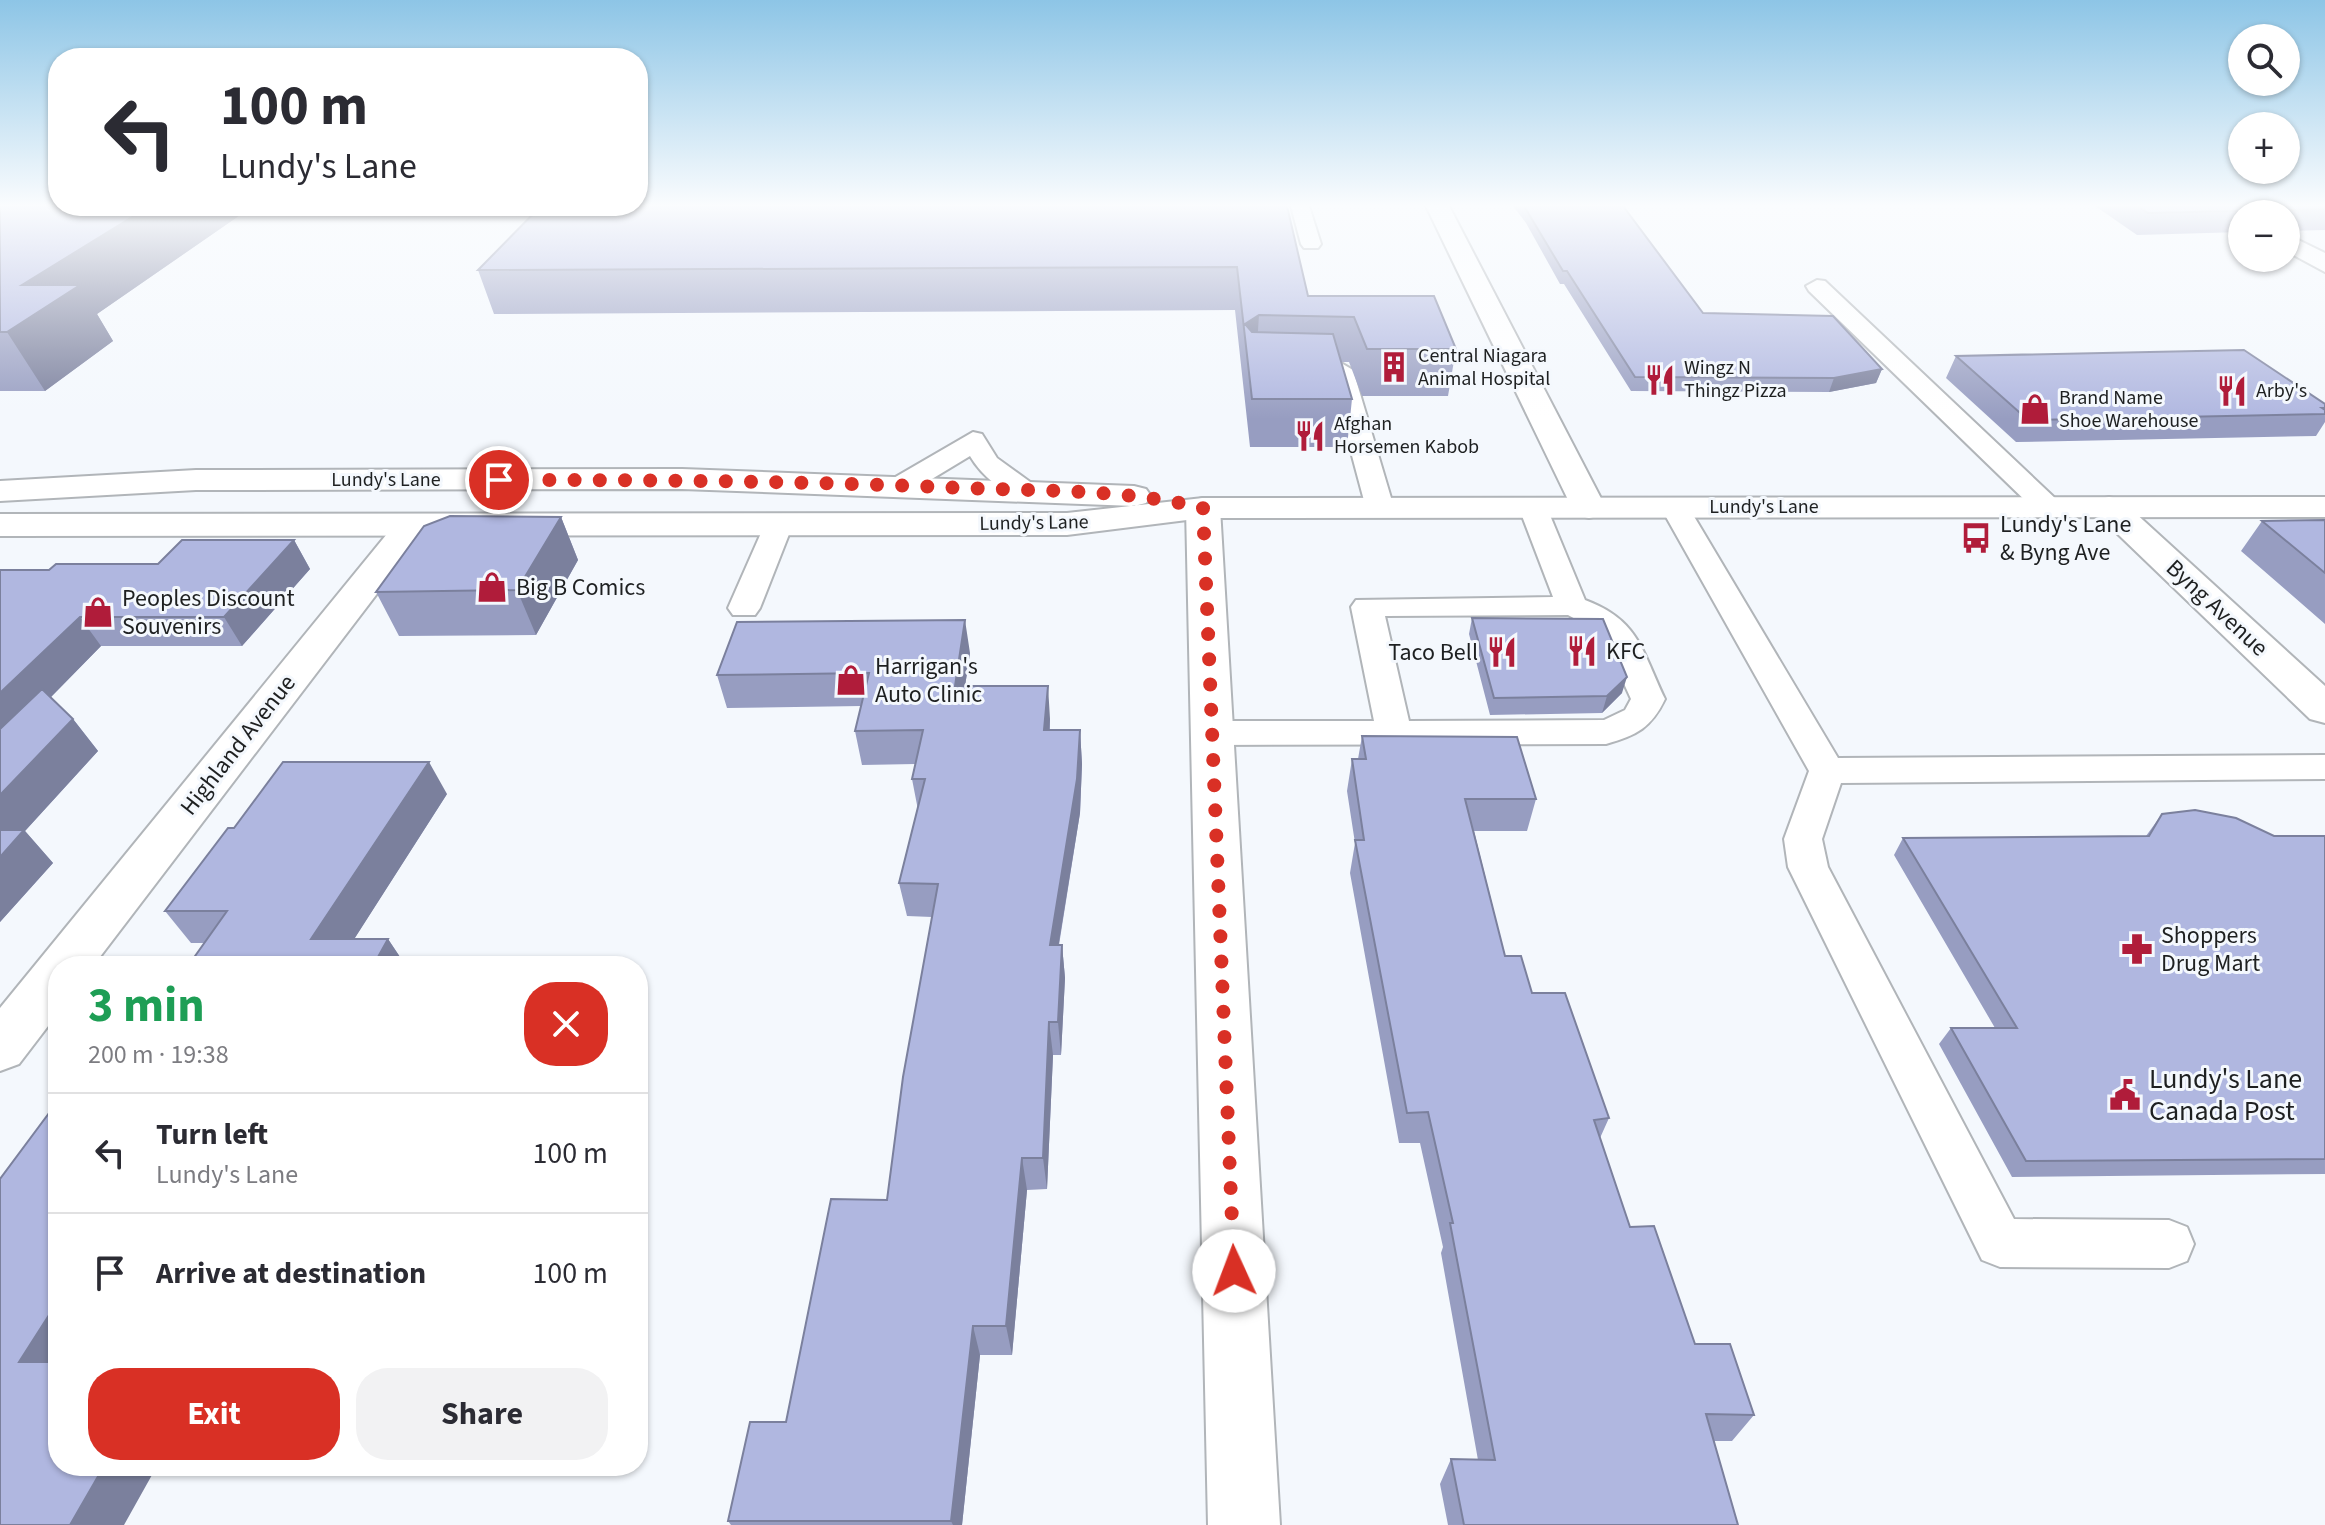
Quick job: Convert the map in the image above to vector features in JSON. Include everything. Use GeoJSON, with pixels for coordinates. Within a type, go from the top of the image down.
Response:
{"type":"FeatureCollection","features":[{"type":"Feature","properties":{"kind":"main road"},"geometry":{"type":"LineString","coordinates":[[1473,277],[1589,508]]}},
{"type":"Feature","properties":{"kind":"main road","name":"Lundy's Lane"},"geometry":{"type":"LineString","coordinates":[[0,517],[196,480],[682,479],[902,485],[1140,497],[1203,508]]}},
{"type":"Feature","properties":{"kind":"main road","name":"Byng Avenue"},"geometry":{"type":"LineString","coordinates":[[2109,507],[2325,709]]}},
{"type":"Feature","properties":{"kind":"main road","name":"Lundy's Lane"},"geometry":{"type":"LineString","coordinates":[[0,517],[412,525],[1067,524],[1203,508],[2325,507]]}},
{"type":"Feature","properties":{"kind":"main road"},"geometry":{"type":"LineString","coordinates":[[1203,508],[1244,1525]]}},
{"type":"Feature","properties":{"kind":"main road","name":"Highland Avenue"},"geometry":{"type":"LineString","coordinates":[[72,956],[412,525]]}},
{"type":"Feature","properties":{"kind":"main road"},"geometry":{"type":"LineString","coordinates":[[0,1048],[48,987]]}},
{"type":"Feature","properties":{"kind":"lane"},"geometry":{"type":"LineString","coordinates":[[1817,286],[2048,507]]}},
{"type":"Feature","properties":{"kind":"lane"},"geometry":{"type":"LineString","coordinates":[[1299,370],[1341,370],[1380,508]]}},
{"type":"Feature","properties":{"kind":"lane"},"geometry":{"type":"LineString","coordinates":[[902,485],[948,461],[973,440],[978,452],[997,473],[1023,490]]}},
{"type":"Feature","properties":{"kind":"lane"},"geometry":{"type":"LineString","coordinates":[[1533,508],[1572,606]]}},
{"type":"Feature","properties":{"kind":"lane"},"geometry":{"type":"LineString","coordinates":[[1675,508],[1827,771],[1803,839],[1808,867],[2000,1243],[2169,1244]]}},
{"type":"Feature","properties":{"kind":"lane"},"geometry":{"type":"LineString","coordinates":[[744,608],[779,524]]}},
{"type":"Feature","properties":{"kind":"lane"},"geometry":{"type":"LineString","coordinates":[[1212,733],[1394,733],[1585,733],[1630,724],[1639,717],[1648,699],[1620,635],[1609,621],[1572,606],[1367,607],[1394,733]]}},
{"type":"Feature","properties":{"kind":"lane"},"geometry":{"type":"LineString","coordinates":[[1827,771],[2325,767]]}},
{"type":"Feature","properties":{"kind":"building"},"geometry":{"type":"Polygon","coordinates":[[[0,277],[35,277],[22,285],[80,285],[7,332],[0,332],[0,277]]]}},
{"type":"Feature","properties":{"kind":"building"},"geometry":{"type":"Polygon","coordinates":[[[1238,277],[1304,277],[1308,296],[1434,296],[1456,349],[1367,349],[1354,317],[1259,315],[1245,324],[1252,332],[1333,334],[1352,399],[1252,399],[1238,277]]]}},
{"type":"Feature","properties":{"kind":"building"},"geometry":{"type":"Polygon","coordinates":[[[1571,277],[1676,277],[1703,313],[1833,316],[1882,369],[1834,378],[1635,377],[1571,277]]]}},
{"type":"Feature","properties":{"kind":"building"},"geometry":{"type":"Polygon","coordinates":[[[2244,350],[2325,404],[2322,408],[2325,414],[2028,420],[1956,356],[2244,350]]]}},
{"type":"Feature","properties":{"kind":"building"},"geometry":{"type":"Polygon","coordinates":[[[450,516],[561,517],[517,590],[376,592],[424,526],[450,516]]]}},
{"type":"Feature","properties":{"kind":"building"},"geometry":{"type":"Polygon","coordinates":[[[2325,520],[2325,573],[2262,521],[2325,520]]]}},
{"type":"Feature","properties":{"kind":"building"},"geometry":{"type":"Polygon","coordinates":[[[182,540],[294,540],[224,617],[80,617],[0,693],[0,570],[49,570],[56,564],[158,564],[182,540]]]}},
{"type":"Feature","properties":{"kind":"building"},"geometry":{"type":"Polygon","coordinates":[[[1472,618],[1603,619],[1627,677],[1607,696],[1494,698],[1472,618]]]}},
{"type":"Feature","properties":{"kind":"building"},"geometry":{"type":"Polygon","coordinates":[[[965,620],[955,686],[1048,686],[1044,730],[1080,730],[1077,779],[1050,945],[1062,945],[1058,1022],[1049,1022],[1043,1158],[1022,1158],[1006,1326],[973,1326],[951,1521],[728,1521],[750,1422],[786,1422],[831,1199],[887,1200],[903,1077],[938,884],[899,883],[925,779],[912,779],[923,730],[855,731],[869,673],[717,675],[737,622],[965,620]]]}},
{"type":"Feature","properties":{"kind":"building"},"geometry":{"type":"Polygon","coordinates":[[[42,689],[73,719],[0,795],[0,729],[42,689]]]}},
{"type":"Feature","properties":{"kind":"building"},"geometry":{"type":"Polygon","coordinates":[[[1362,736],[1517,737],[1536,799],[1465,799],[1505,956],[1521,956],[1532,993],[1565,993],[1609,1118],[1594,1120],[1630,1227],[1654,1226],[1695,1344],[1730,1344],[1754,1415],[1706,1414],[1738,1525],[1464,1525],[1451,1459],[1495,1460],[1450,1223],[1453,1223],[1428,1112],[1407,1113],[1355,840],[1364,840],[1352,759],[1366,759],[1362,736]]]}},
{"type":"Feature","properties":{"kind":"building"},"geometry":{"type":"Polygon","coordinates":[[[283,762],[429,762],[311,939],[388,939],[379,956],[195,956],[227,911],[165,911],[228,828],[234,828],[283,762]]]}},
{"type":"Feature","properties":{"kind":"building","name":"Shoppers Drug Mart"},"geometry":{"type":"Polygon","coordinates":[[[2195,810],[2236,818],[2274,836],[2325,836],[2325,1159],[2026,1161],[1951,1028],[2017,1028],[1903,838],[2149,836],[2162,814],[2195,810]]]}},
{"type":"Feature","properties":{"kind":"building"},"geometry":{"type":"Polygon","coordinates":[[[0,830],[24,830],[0,857],[0,830]]]}},
{"type":"Feature","properties":{"kind":"building"},"geometry":{"type":"Polygon","coordinates":[[[48,1114],[48,1317],[19,1362],[48,1362],[48,1476],[98,1476],[70,1525],[0,1525],[0,1179],[48,1114]]]}},
{"type":"Feature","properties":{"kind":"place","name":"Central Niagara Animal Hospital"},"geometry":{"type":"Point","coordinates":[1394,367]}},
{"type":"Feature","properties":{"kind":"place","name":"Wingz N Thingz Pizza"},"geometry":{"type":"Point","coordinates":[1660,380]}},
{"type":"Feature","properties":{"kind":"place","name":"Arby's"},"geometry":{"type":"Point","coordinates":[2232,391]}},
{"type":"Feature","properties":{"kind":"place","name":"Brand Name Shoe Warehouse"},"geometry":{"type":"Point","coordinates":[2035,409]}},
{"type":"Feature","properties":{"kind":"place","name":"Afghan Horsemen Kabob"},"geometry":{"type":"Point","coordinates":[1310,436]}},
{"type":"Feature","properties":{"kind":"place","name":"Lundy's Lane & Byng Ave"},"geometry":{"type":"Point","coordinates":[1976,538]}},
{"type":"Feature","properties":{"kind":"place","name":"Big B Comics"},"geometry":{"type":"Point","coordinates":[492,587]}},
{"type":"Feature","properties":{"kind":"place","name":"Peoples Discount Souvenirs"},"geometry":{"type":"Point","coordinates":[98,612]}},
{"type":"Feature","properties":{"kind":"place","name":"KFC"},"geometry":{"type":"Point","coordinates":[1582,651]}},
{"type":"Feature","properties":{"kind":"place","name":"Taco Bell"},"geometry":{"type":"Point","coordinates":[1502,652]}},
{"type":"Feature","properties":{"kind":"place","name":"Harrigan's Auto Clinic"},"geometry":{"type":"Point","coordinates":[851,680]}},
{"type":"Feature","properties":{"kind":"place","name":"Shoppers Drug Mart"},"geometry":{"type":"Point","coordinates":[2137,949]}},
{"type":"Feature","properties":{"kind":"place","name":"Lundy's Lane Canada Post"},"geometry":{"type":"Point","coordinates":[2125,1095]}},
{"type":"Feature","properties":{"kind":"route"},"geometry":{"type":"LineString","coordinates":[[499,480],[682,479],[932,486],[1110,494],[1203,508],[1234,1271]]}}]}
